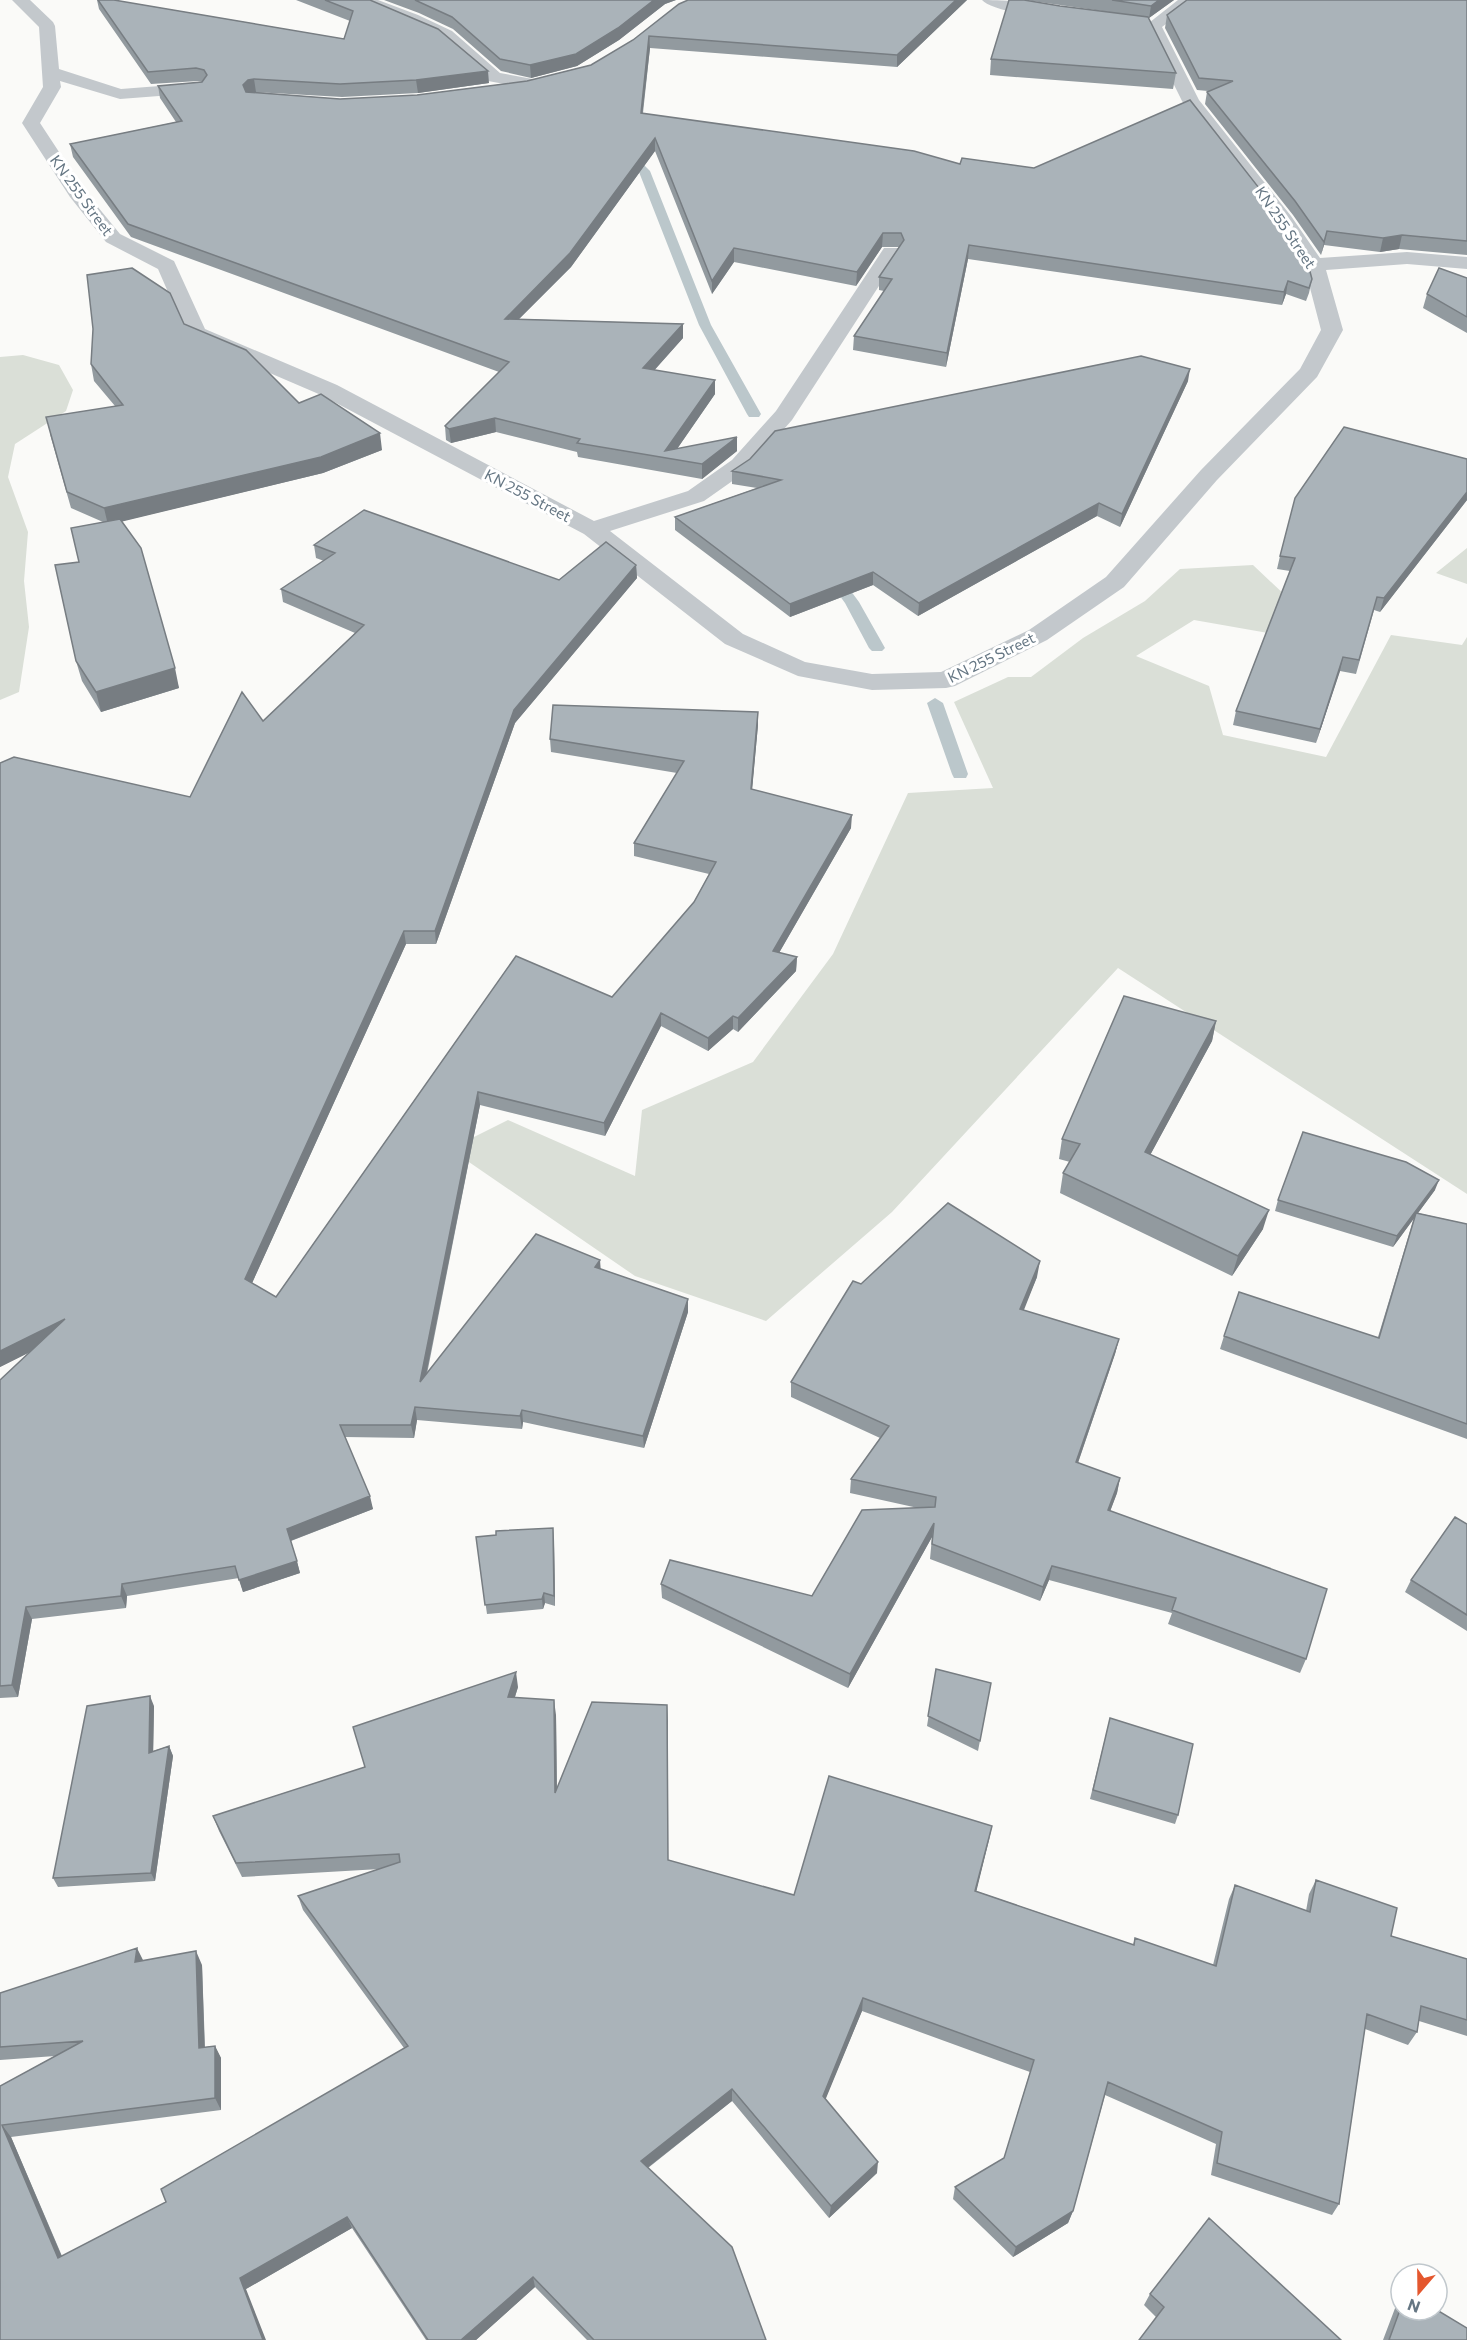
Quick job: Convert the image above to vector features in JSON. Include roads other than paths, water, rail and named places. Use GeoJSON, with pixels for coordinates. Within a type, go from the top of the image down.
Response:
{"type":"FeatureCollection","features":[{"type":"Feature","properties":{"kind":"street"},"geometry":{"type":"LineString","coordinates":[[20,0],[47,26],[51,72],[120,94],[198,88]]}},
{"type":"Feature","properties":{"kind":"street"},"geometry":{"type":"LineString","coordinates":[[363,0],[446,35],[494,77],[532,84]]}},
{"type":"Feature","properties":{"kind":"street"},"geometry":{"type":"LineString","coordinates":[[990,0],[1007,6],[1064,14]]}},
{"type":"Feature","properties":{"kind":"street"},"geometry":{"type":"LineString","coordinates":[[1131,23],[1153,26],[1189,0]]}},
{"type":"Feature","properties":{"kind":"street","name":"KN 255 Street"},"geometry":{"type":"LineString","coordinates":[[51,72],[52,87],[31,123],[77,193],[113,238],[167,265],[196,333],[329,390],[592,529],[734,639],[798,668],[872,682],[946,680],[1038,635],[1115,582],[1209,475],[1309,372],[1332,330],[1314,265],[1284,220],[1191,101],[1153,26]]}},
{"type":"Feature","properties":{"kind":"street"},"geometry":{"type":"LineString","coordinates":[[483,91],[553,79]]}},
{"type":"Feature","properties":{"kind":"street"},"geometry":{"type":"LineString","coordinates":[[592,529],[696,496],[740,465],[784,415],[891,252]]}},
{"type":"Feature","properties":{"kind":"street"},"geometry":{"type":"LineString","coordinates":[[1314,265],[1407,258],[1467,263]]}},
{"type":"Feature","properties":{"kind":"waterway"},"geometry":{"type":"LineString","coordinates":[[623,150],[644,171],[705,325],[754,414]]}},
{"type":"Feature","properties":{"kind":"waterway"},"geometry":{"type":"LineString","coordinates":[[831,574],[852,602],[877,648]]}},
{"type":"Feature","properties":{"kind":"waterway"},"geometry":{"type":"LineString","coordinates":[[935,703],[960,774]]}}]}
